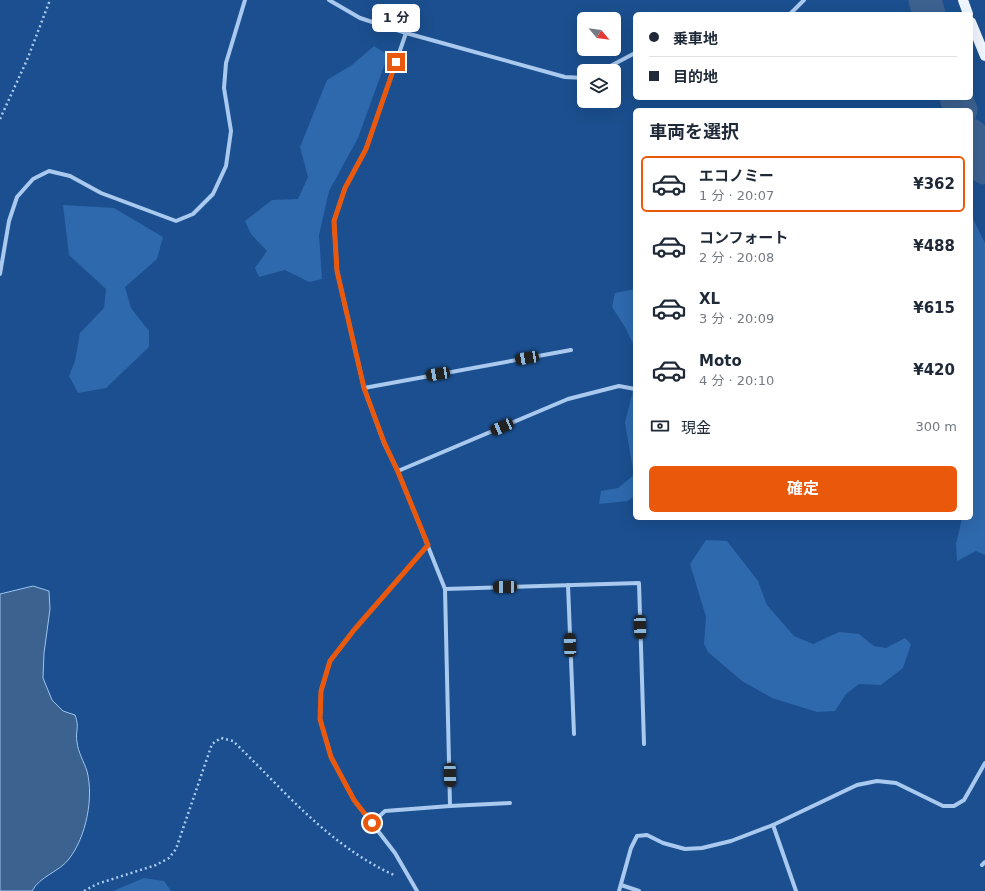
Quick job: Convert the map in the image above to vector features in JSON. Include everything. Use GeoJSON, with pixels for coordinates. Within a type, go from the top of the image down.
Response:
{"type":"FeatureCollection","features":[{"type":"Feature","properties":{"kind":"main road"},"geometry":{"type":"LineString","coordinates":[[963,0],[967,12]]}},
{"type":"Feature","properties":{"kind":"main road"},"geometry":{"type":"LineString","coordinates":[[973,27],[985,56]]}},
{"type":"Feature","properties":{"kind":"street"},"geometry":{"type":"LineString","coordinates":[[0,274],[9,221],[17,197],[32,179],[48,171],[70,176],[101,193],[176,221],[193,214],[213,194],[226,166],[231,131],[224,88],[226,63],[245,0]]}},
{"type":"Feature","properties":{"kind":"street"},"geometry":{"type":"LineString","coordinates":[[329,0],[360,18],[406,33],[557,75],[577,77]]}},
{"type":"Feature","properties":{"kind":"street"},"geometry":{"type":"LineString","coordinates":[[792,12],[804,0]]}},
{"type":"Feature","properties":{"kind":"street"},"geometry":{"type":"LineString","coordinates":[[406,33],[366,149],[345,188],[334,221],[337,271],[364,388],[384,442],[398,472],[445,589],[450,806]]}},
{"type":"Feature","properties":{"kind":"street"},"geometry":{"type":"LineString","coordinates":[[615,64],[633,55]]}},
{"type":"Feature","properties":{"kind":"street"},"geometry":{"type":"LineString","coordinates":[[364,388],[571,350]]}},
{"type":"Feature","properties":{"kind":"street"},"geometry":{"type":"LineString","coordinates":[[398,472],[568,399],[619,386],[633,389]]}},
{"type":"Feature","properties":{"kind":"street"},"geometry":{"type":"LineString","coordinates":[[417,891],[413,882],[394,853],[354,800],[331,757],[320,719],[321,691],[330,661],[354,630],[428,545]]}},
{"type":"Feature","properties":{"kind":"street"},"geometry":{"type":"LineString","coordinates":[[445,589],[639,583],[644,744]]}},
{"type":"Feature","properties":{"kind":"street"},"geometry":{"type":"LineString","coordinates":[[568,585],[574,734]]}},
{"type":"Feature","properties":{"kind":"street"},"geometry":{"type":"LineString","coordinates":[[619,891],[631,848],[637,836],[647,835],[663,843],[685,849],[702,848],[731,842],[773,825],[857,785],[877,781],[896,783],[943,806],[954,806],[964,800],[985,763]]}},
{"type":"Feature","properties":{"kind":"street"},"geometry":{"type":"LineString","coordinates":[[372,823],[385,811],[510,803]]}},
{"type":"Feature","properties":{"kind":"street"},"geometry":{"type":"LineString","coordinates":[[773,825],[796,891]]}},
{"type":"Feature","properties":{"kind":"street"},"geometry":{"type":"LineString","coordinates":[[621,885],[639,891]]}},
{"type":"Feature","properties":{"kind":"path"},"geometry":{"type":"LineString","coordinates":[[0,119],[27,60],[50,0]]}},
{"type":"Feature","properties":{"kind":"path"},"geometry":{"type":"LineString","coordinates":[[84,891],[96,884],[156,865],[169,858],[176,849],[212,744],[221,738],[233,741],[312,820],[339,843],[360,858],[413,882]]}},
{"type":"Feature","properties":{"kind":"shaded area"},"geometry":{"type":"Polygon","coordinates":[[[374,46],[388,55],[358,138],[329,191],[319,235],[322,279],[309,282],[285,270],[259,277],[255,268],[267,251],[251,234],[245,221],[272,200],[298,199],[308,177],[300,147],[327,80],[352,65],[374,46]]]}},
{"type":"Feature","properties":{"kind":"shaded area"},"geometry":{"type":"Polygon","coordinates":[[[63,205],[114,208],[163,237],[157,259],[125,287],[131,308],[149,331],[149,347],[106,388],[78,393],[69,376],[75,361],[80,333],[104,308],[106,289],[69,255],[63,205]]]}},
{"type":"Feature","properties":{"kind":"shaded area"},"geometry":{"type":"Polygon","coordinates":[[[973,219],[985,243],[985,555],[976,551],[957,561],[956,544],[962,520],[973,520],[973,219]]]}},
{"type":"Feature","properties":{"kind":"shaded area"},"geometry":{"type":"Polygon","coordinates":[[[633,289],[633,344],[625,327],[612,307],[615,293],[633,289]]]}},
{"type":"Feature","properties":{"kind":"shaded area"},"geometry":{"type":"Polygon","coordinates":[[[633,390],[633,469],[625,423],[633,390]]]}},
{"type":"Feature","properties":{"kind":"shaded area"},"geometry":{"type":"Polygon","coordinates":[[[633,476],[633,497],[627,501],[599,504],[601,491],[618,488],[633,476]]]}},
{"type":"Feature","properties":{"kind":"shaded area"},"geometry":{"type":"Polygon","coordinates":[[[706,540],[727,541],[758,581],[767,605],[794,636],[813,644],[839,632],[859,634],[874,646],[886,648],[905,638],[911,644],[903,668],[881,685],[859,684],[846,694],[835,711],[817,712],[772,698],[742,681],[708,652],[704,644],[706,617],[690,564],[706,540]]]}},
{"type":"Feature","properties":{"kind":"shaded area"},"geometry":{"type":"Polygon","coordinates":[[[33,586],[49,591],[50,609],[44,653],[43,678],[52,700],[63,711],[75,715],[77,723],[78,746],[87,771],[89,782],[89,805],[80,840],[75,850],[65,863],[35,886],[32,891],[0,891],[0,594],[33,586]]]}},
{"type":"Feature","properties":{"kind":"shaded area"},"geometry":{"type":"Polygon","coordinates":[[[144,878],[164,881],[171,891],[113,891],[144,878]]]}},
{"type":"Feature","properties":{"kind":"waterway"},"geometry":{"type":"LineString","coordinates":[[925,0],[928,12]]}},
{"type":"Feature","properties":{"kind":"waterway"},"geometry":{"type":"LineString","coordinates":[[957,100],[960,108]]}},
{"type":"Feature","properties":{"kind":"waterway"},"geometry":{"type":"LineString","coordinates":[[973,140],[985,168]]}},
{"type":"Feature","properties":{"kind":"route"},"geometry":{"type":"LineString","coordinates":[[372,823],[354,800],[331,757],[320,719],[321,691],[330,661],[354,630],[380,602],[428,545],[384,442],[364,388],[337,271],[334,221],[345,188],[366,149],[396,62]]}}]}
